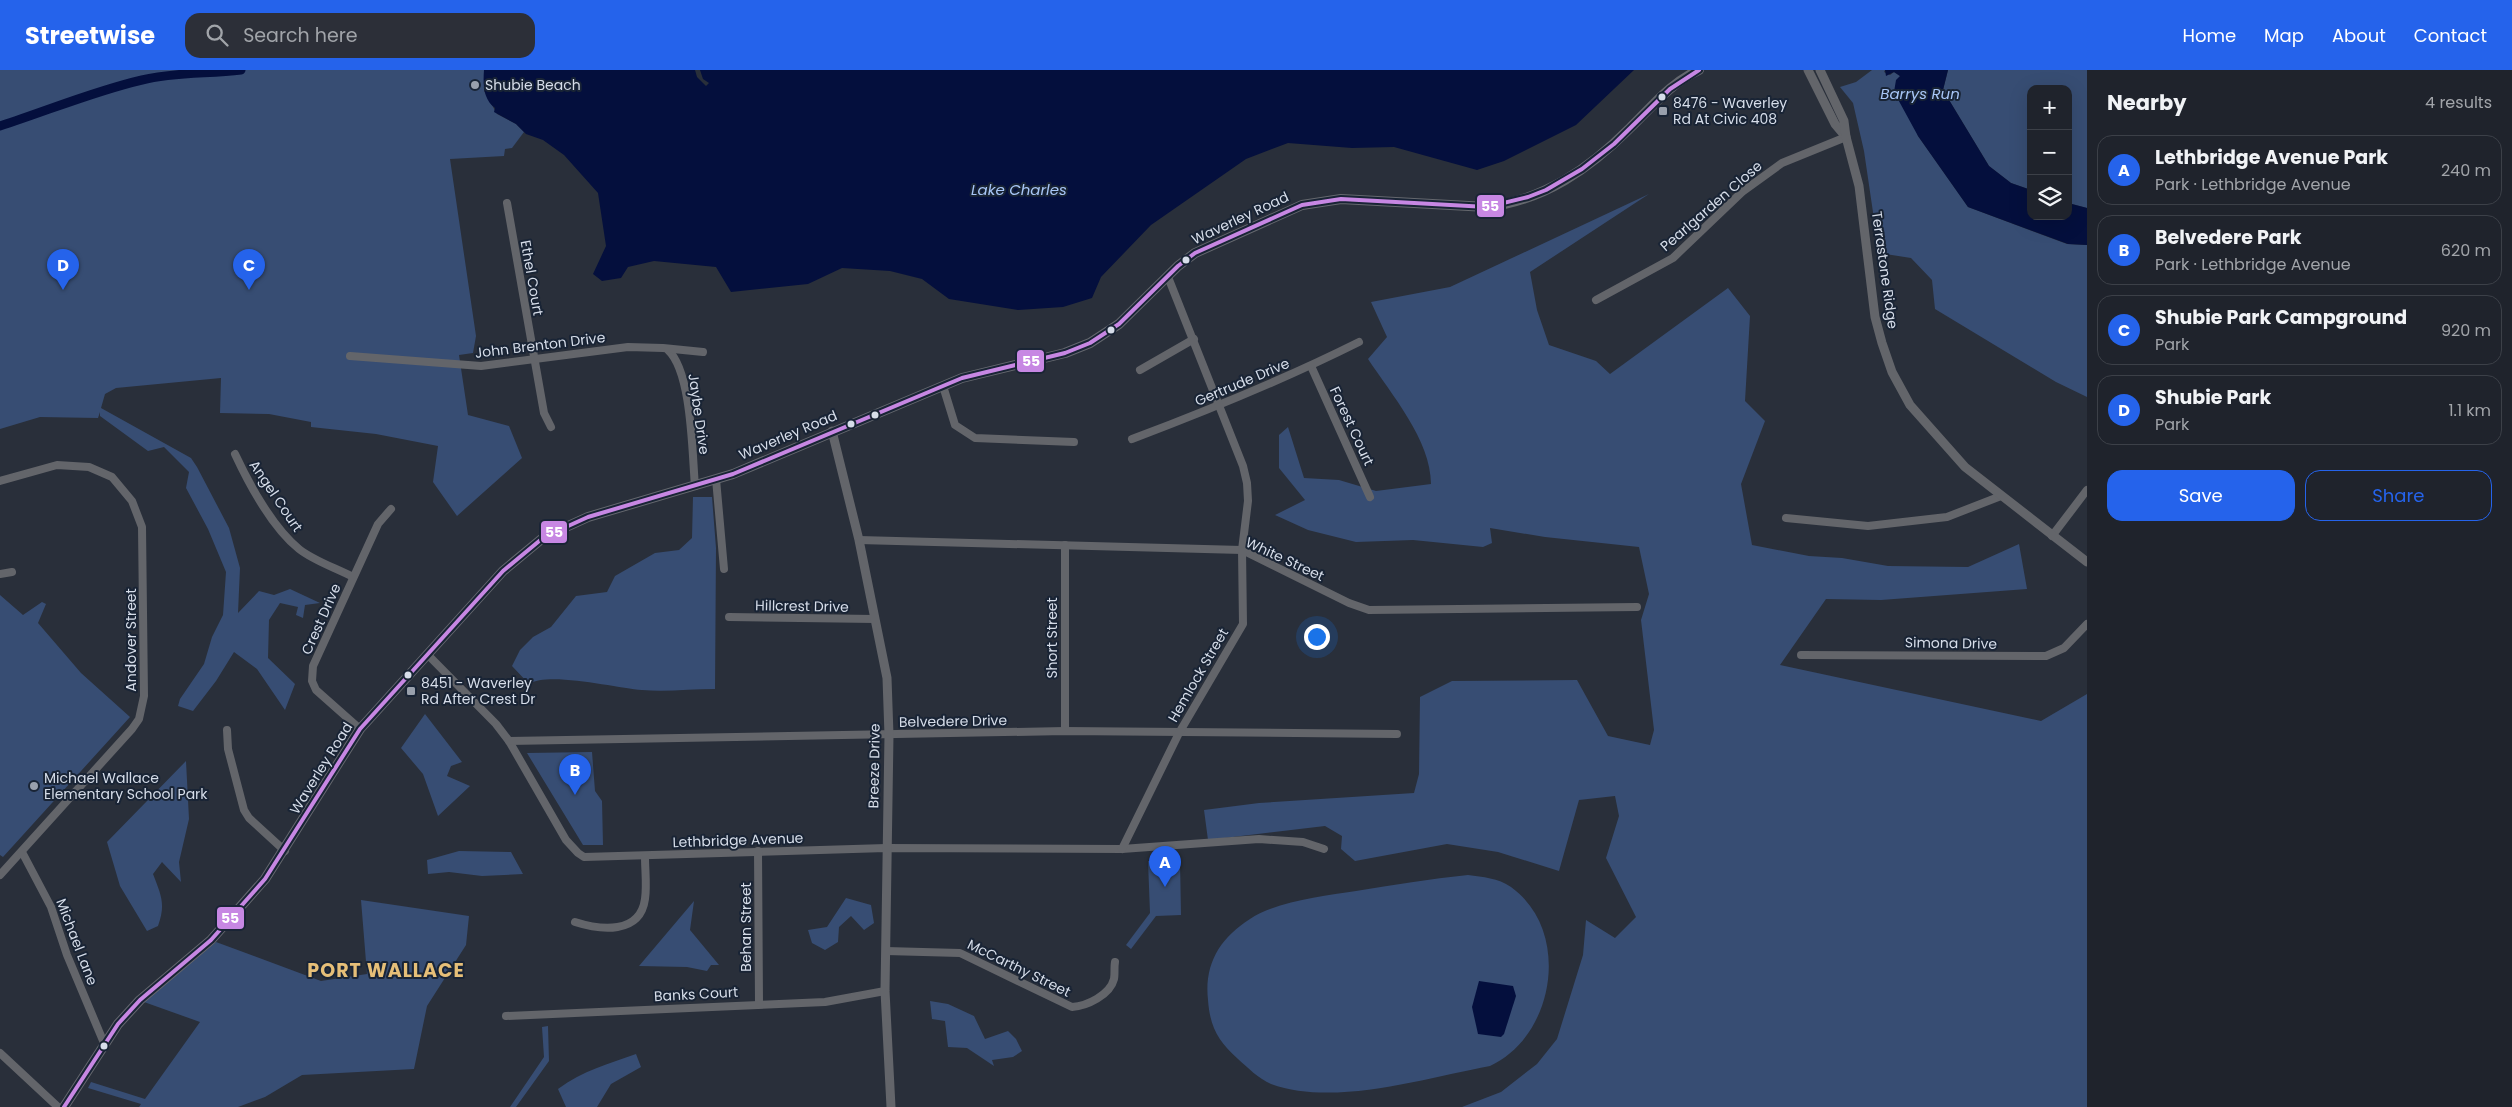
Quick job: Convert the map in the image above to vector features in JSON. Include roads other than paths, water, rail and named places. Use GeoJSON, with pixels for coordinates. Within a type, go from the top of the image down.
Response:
{"type":"FeatureCollection","features":[{"type":"Feature","properties":{"kind":"main road","name":"Waverley Road"},"geometry":{"type":"LineString","coordinates":[[64,1107],[104,1043],[140,1000],[211,940],[261,885],[285,851],[360,730],[502,571],[544,537],[588,517],[716,479],[962,378],[1065,353],[1090,343],[1120,324],[1178,266],[1208,246],[1290,209],[1311,202],[1341,200],[1487,207],[1503,205],[1541,193],[1581,171],[1600,156],[1663,94],[1699,70]]}},
{"type":"Feature","properties":{"kind":"street","name":"Terrastone Ridge"},"geometry":{"type":"LineString","coordinates":[[1808,70],[1836,124],[1846,137]]}},
{"type":"Feature","properties":{"kind":"street","name":"Terrastone Ridge"},"geometry":{"type":"LineString","coordinates":[[1820,70],[1841,113],[1859,186],[1875,317],[1892,372],[1910,405],[1943,446],[1965,467],[2087,562]]}},
{"type":"Feature","properties":{"kind":"street","name":"Pearlgarden Close"},"geometry":{"type":"LineString","coordinates":[[1596,300],[1673,258],[1742,192],[1782,162],[1846,137]]}},
{"type":"Feature","properties":{"kind":"street","name":"Ethel Court"},"geometry":{"type":"LineString","coordinates":[[507,203],[544,413],[551,427]]}},
{"type":"Feature","properties":{"kind":"street","name":"Hemlock Street"},"geometry":{"type":"LineString","coordinates":[[1122,849],[1179,733],[1243,624],[1242,550],[1248,501],[1247,483],[1243,466],[1217,406],[1194,339],[1168,277]]}},
{"type":"Feature","properties":{"kind":"street"},"geometry":{"type":"LineString","coordinates":[[1140,370],[1194,339]]}},
{"type":"Feature","properties":{"kind":"street","name":"Gertrude Drive"},"geometry":{"type":"LineString","coordinates":[[1132,439],[1217,406],[1311,366],[1359,342]]}},
{"type":"Feature","properties":{"kind":"street","name":"John Brenton Drive"},"geometry":{"type":"LineString","coordinates":[[350,356],[481,366],[628,347],[703,352]]}},
{"type":"Feature","properties":{"kind":"street","name":"Jaybe Drive"},"geometry":{"type":"LineString","coordinates":[[668,350],[674,356],[680,370],[686,397],[695,486]]}},
{"type":"Feature","properties":{"kind":"street","name":"Forest Court"},"geometry":{"type":"LineString","coordinates":[[1311,366],[1370,497]]}},
{"type":"Feature","properties":{"kind":"street"},"geometry":{"type":"LineString","coordinates":[[943,386],[955,425],[967,435],[984,440],[1074,442]]}},
{"type":"Feature","properties":{"kind":"street","name":"Breeze Drive"},"geometry":{"type":"LineString","coordinates":[[832,431],[859,540],[886,678],[889,735],[886,848],[886,991],[891,1107]]}},
{"type":"Feature","properties":{"kind":"street","name":"Angel Court"},"geometry":{"type":"LineString","coordinates":[[235,454],[246,476],[290,540],[306,553],[354,577]]}},
{"type":"Feature","properties":{"kind":"street","name":"Andover Street"},"geometry":{"type":"LineString","coordinates":[[0,480],[57,465],[89,467],[112,477],[123,488],[138,512],[142,527],[144,696],[139,719],[0,875]]}},
{"type":"Feature","properties":{"kind":"street"},"geometry":{"type":"LineString","coordinates":[[716,479],[724,569]]}},
{"type":"Feature","properties":{"kind":"street"},"geometry":{"type":"LineString","coordinates":[[2052,536],[2087,490]]}},
{"type":"Feature","properties":{"kind":"street"},"geometry":{"type":"LineString","coordinates":[[1786,518],[1868,526],[1947,517],[2001,496]]}},
{"type":"Feature","properties":{"kind":"street","name":"Crest Drive"},"geometry":{"type":"LineString","coordinates":[[360,730],[316,690],[312,681],[314,666],[378,524],[391,509]]}},
{"type":"Feature","properties":{"kind":"street","name":"White Street"},"geometry":{"type":"LineString","coordinates":[[859,540],[1242,550],[1348,603],[1369,610],[1637,607]]}},
{"type":"Feature","properties":{"kind":"street","name":"Short Street"},"geometry":{"type":"LineString","coordinates":[[1065,545],[1065,731]]}},
{"type":"Feature","properties":{"kind":"street"},"geometry":{"type":"LineString","coordinates":[[0,574],[12,572]]}},
{"type":"Feature","properties":{"kind":"street","name":"Hillcrest Drive"},"geometry":{"type":"LineString","coordinates":[[729,617],[875,619]]}},
{"type":"Feature","properties":{"kind":"street","name":"Simona Drive"},"geometry":{"type":"LineString","coordinates":[[1801,655],[2050,655],[2067,645],[2087,624]]}},
{"type":"Feature","properties":{"kind":"street","name":"Lethbridge Avenue"},"geometry":{"type":"LineString","coordinates":[[428,655],[509,741],[566,840],[578,853],[591,858],[886,848],[1122,849],[1259,839],[1303,842],[1324,849]]}},
{"type":"Feature","properties":{"kind":"street"},"geometry":{"type":"LineString","coordinates":[[227,730],[228,749],[244,810],[249,818],[285,851]]}},
{"type":"Feature","properties":{"kind":"street","name":"Belvedere Drive"},"geometry":{"type":"LineString","coordinates":[[509,741],[1065,731],[1397,734]]}},
{"type":"Feature","properties":{"kind":"street","name":"Behan Street"},"geometry":{"type":"LineString","coordinates":[[758,851],[759,1003]]}},
{"type":"Feature","properties":{"kind":"street","name":"Michael Lane"},"geometry":{"type":"LineString","coordinates":[[22,852],[51,907],[67,955],[104,1043]]}},
{"type":"Feature","properties":{"kind":"street"},"geometry":{"type":"LineString","coordinates":[[575,922],[594,928],[608,929],[624,926],[634,920],[645,901],[645,857]]}},
{"type":"Feature","properties":{"kind":"street","name":"McCarthy Street"},"geometry":{"type":"LineString","coordinates":[[886,951],[960,952],[1072,1007],[1083,1006],[1105,992],[1114,980],[1115,962]]}},
{"type":"Feature","properties":{"kind":"street","name":"Banks Court"},"geometry":{"type":"LineString","coordinates":[[506,1016],[759,1003],[825,1002],[886,991]]}},
{"type":"Feature","properties":{"kind":"street"},"geometry":{"type":"LineString","coordinates":[[0,1053],[58,1107]]}},
{"type":"Feature","properties":{"kind":"water","name":"Lake Charles"},"geometry":{"type":"Polygon","coordinates":[[[484,70],[695,70],[697,77],[706,86],[709,83],[703,79],[700,70],[1634,70],[1576,125],[1504,161],[1477,170],[1394,147],[1352,148],[1288,143],[1246,159],[1151,225],[1101,277],[1092,298],[1063,307],[1018,310],[949,299],[922,279],[890,271],[842,268],[808,284],[731,292],[716,267],[654,261],[628,267],[621,278],[602,281],[593,274],[606,246],[598,193],[564,155],[543,140],[526,134],[516,124],[494,112],[495,108],[486,96],[484,70]]]}},
{"type":"Feature","properties":{"kind":"water","name":"Barrys Run"},"geometry":{"type":"Polygon","coordinates":[[[1885,70],[1948,70],[1943,90],[1989,166],[2011,183],[2027,189],[2027,220],[2072,220],[2072,204],[2087,208],[2087,245],[2068,244],[1968,207],[1918,136],[1894,92],[1896,80],[1900,76],[1894,72],[1886,76],[1885,70]]]}},
{"type":"Feature","properties":{"kind":"water"},"geometry":{"type":"Polygon","coordinates":[[[1479,981],[1513,986],[1516,996],[1504,1034],[1501,1037],[1478,1034],[1472,1007],[1479,981]]]}},
{"type":"Feature","properties":{"kind":"waterway"},"geometry":{"type":"LineString","coordinates":[[0,126],[88,95],[154,77],[241,70]]}},
{"type":"Feature","properties":{"kind":"place","name":"Shubie Beach"},"geometry":{"type":"Point","coordinates":[475,85]}},
{"type":"Feature","properties":{"kind":"place","name":"8476 - Waverley Rd At Civic 408"},"geometry":{"type":"Point","coordinates":[1663,111]}},
{"type":"Feature","properties":{"kind":"place","name":"Shubie Park"},"geometry":{"type":"Point","coordinates":[63,290]}},
{"type":"Feature","properties":{"kind":"place","name":"Shubie Park Campground"},"geometry":{"type":"Point","coordinates":[249,290]}},
{"type":"Feature","properties":{"kind":"place","name":"8451 - Waverley Rd After Crest Dr"},"geometry":{"type":"Point","coordinates":[411,691]}},
{"type":"Feature","properties":{"kind":"place","name":"Michael Wallace Elementary School Park"},"geometry":{"type":"Point","coordinates":[34,786]}},
{"type":"Feature","properties":{"kind":"place","name":"Belvedere Park"},"geometry":{"type":"Point","coordinates":[575,795]}},
{"type":"Feature","properties":{"kind":"place","name":"Lethbridge Avenue Park"},"geometry":{"type":"Point","coordinates":[1165,887]}},
{"type":"Feature","properties":{"kind":"district","name":"PORT WALLACE"},"geometry":{"type":"Point","coordinates":[386,970]}}]}
